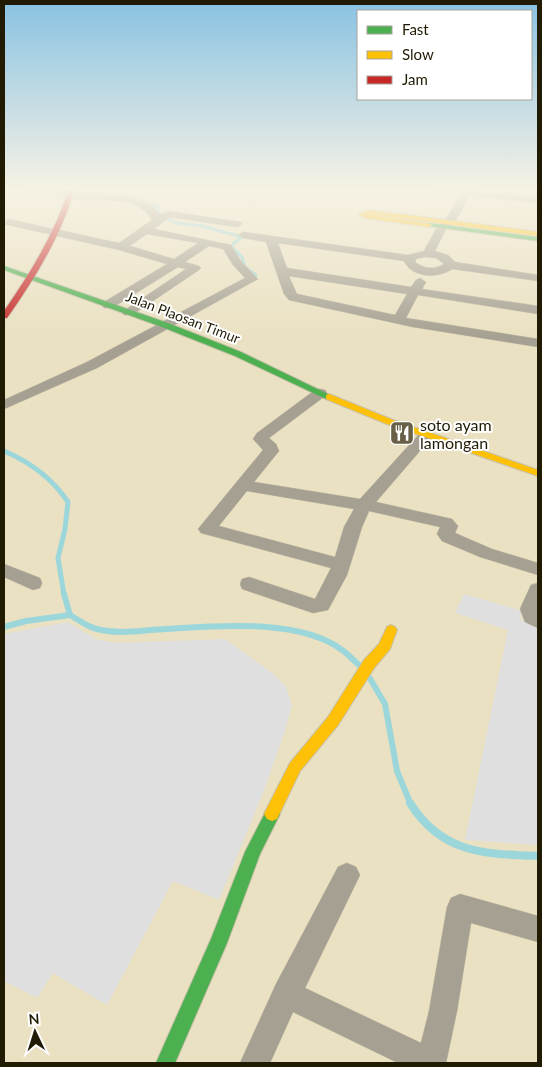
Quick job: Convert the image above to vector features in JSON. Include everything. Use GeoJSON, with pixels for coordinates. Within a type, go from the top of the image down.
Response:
{"type":"FeatureCollection","features":[{"type":"Feature","properties":{"kind":"main road"},"geometry":{"type":"LineString","coordinates":[[4,316],[32,279],[54,238]]}},
{"type":"Feature","properties":{"kind":"main road","name":"Jalan Plaosan Timur"},"geometry":{"type":"LineString","coordinates":[[4,268],[165,325],[238,354],[320,393],[426,436],[538,473]]}},
{"type":"Feature","properties":{"kind":"main road"},"geometry":{"type":"LineString","coordinates":[[165,1063],[218,943],[253,852],[295,767],[333,721],[369,664],[385,646],[391,630]]}},
{"type":"Feature","properties":{"kind":"street"},"geometry":{"type":"LineString","coordinates":[[78,238],[121,247],[195,269],[128,312]]}},
{"type":"Feature","properties":{"kind":"street"},"geometry":{"type":"LineString","coordinates":[[121,247],[134,238]]}},
{"type":"Feature","properties":{"kind":"street"},"geometry":{"type":"LineString","coordinates":[[4,405],[92,365],[252,278],[226,247],[185,238]]}},
{"type":"Feature","properties":{"kind":"street"},"geometry":{"type":"LineString","coordinates":[[263,238],[410,259],[416,256],[434,255],[448,260],[450,265]]}},
{"type":"Feature","properties":{"kind":"street"},"geometry":{"type":"LineString","coordinates":[[434,255],[444,238]]}},
{"type":"Feature","properties":{"kind":"street"},"geometry":{"type":"LineString","coordinates":[[434,255],[444,238]]}},
{"type":"Feature","properties":{"kind":"street"},"geometry":{"type":"LineString","coordinates":[[271,239],[281,271],[292,296],[398,320],[538,343]]}},
{"type":"Feature","properties":{"kind":"street"},"geometry":{"type":"LineString","coordinates":[[108,305],[207,242]]}},
{"type":"Feature","properties":{"kind":"street"},"geometry":{"type":"LineString","coordinates":[[410,259],[411,265],[426,271],[444,270],[450,265],[538,278]]}},
{"type":"Feature","properties":{"kind":"street"},"geometry":{"type":"LineString","coordinates":[[281,271],[538,310]]}},
{"type":"Feature","properties":{"kind":"street"},"geometry":{"type":"LineString","coordinates":[[398,320],[426,271]]}},
{"type":"Feature","properties":{"kind":"street"},"geometry":{"type":"LineString","coordinates":[[320,393],[263,436],[261,439],[271,447],[271,450],[208,529],[342,566]]}},
{"type":"Feature","properties":{"kind":"street"},"geometry":{"type":"LineString","coordinates":[[249,584],[316,606],[321,605],[342,566],[353,527],[364,505],[426,436]]}},
{"type":"Feature","properties":{"kind":"street"},"geometry":{"type":"LineString","coordinates":[[244,485],[364,505],[446,523],[449,526],[446,534],[448,537],[486,553],[538,569]]}},
{"type":"Feature","properties":{"kind":"street"},"geometry":{"type":"LineString","coordinates":[[4,570],[33,583]]}},
{"type":"Feature","properties":{"kind":"street"},"geometry":{"type":"LineString","coordinates":[[537,620],[532,617],[530,609],[538,590]]}},
{"type":"Feature","properties":{"kind":"street"},"geometry":{"type":"LineString","coordinates":[[255,1063],[286,994],[347,875]]}},
{"type":"Feature","properties":{"kind":"street"},"geometry":{"type":"LineString","coordinates":[[286,994],[430,1063],[443,1011],[460,906],[538,929]]}},
{"type":"Feature","properties":{"kind":"shaded area"},"geometry":{"type":"Polygon","coordinates":[[[464,594],[523,611],[520,620],[538,625],[538,845],[465,840],[508,630],[455,613],[464,594]]]}},
{"type":"Feature","properties":{"kind":"shaded area"},"geometry":{"type":"Polygon","coordinates":[[[68,622],[96,639],[116,643],[225,639],[274,674],[286,687],[292,705],[263,793],[219,900],[173,881],[107,1005],[53,973],[37,998],[4,981],[4,634],[68,622]]]}},
{"type":"Feature","properties":{"kind":"waterway"},"geometry":{"type":"LineString","coordinates":[[241,238],[231,246],[242,257],[245,267],[256,275]]}},
{"type":"Feature","properties":{"kind":"waterway"},"geometry":{"type":"LineString","coordinates":[[4,451],[23,460],[48,478],[68,502],[65,529],[58,558],[64,595]]}},
{"type":"Feature","properties":{"kind":"waterway"},"geometry":{"type":"LineString","coordinates":[[64,594],[70,615]]}},
{"type":"Feature","properties":{"kind":"waterway"},"geometry":{"type":"LineString","coordinates":[[4,627],[26,621],[70,615]]}},
{"type":"Feature","properties":{"kind":"waterway"},"geometry":{"type":"LineString","coordinates":[[70,615],[86,625],[105,631],[123,632],[233,626],[281,629],[304,633],[324,640],[344,652],[359,665]]}},
{"type":"Feature","properties":{"kind":"waterway"},"geometry":{"type":"LineString","coordinates":[[369,677],[385,704],[397,771],[410,804]]}},
{"type":"Feature","properties":{"kind":"waterway"},"geometry":{"type":"LineString","coordinates":[[410,804],[436,833],[451,842],[483,852],[538,856]]}},
{"type":"Feature","properties":{"kind":"traffic: fast"},"geometry":{"type":"LineString","coordinates":[[529,238],[538,239]]}},
{"type":"Feature","properties":{"kind":"traffic: fast"},"geometry":{"type":"LineString","coordinates":[[4,268],[165,325],[238,354],[329,397]]}},
{"type":"Feature","properties":{"kind":"traffic: fast"},"geometry":{"type":"LineString","coordinates":[[165,1063],[218,943],[253,852],[272,814]]}},
{"type":"Feature","properties":{"kind":"traffic: slow"},"geometry":{"type":"LineString","coordinates":[[329,397],[390,422],[538,473]]}},
{"type":"Feature","properties":{"kind":"traffic: slow"},"geometry":{"type":"LineString","coordinates":[[272,814],[295,767],[333,721],[369,664],[385,646],[391,630]]}},
{"type":"Feature","properties":{"kind":"traffic: jam"},"geometry":{"type":"LineString","coordinates":[[4,316],[25,286],[53,238]]}},
{"type":"Feature","properties":{"kind":"place","name":"soto ayam lamongan"},"geometry":{"type":"Point","coordinates":[402,433]}}]}
